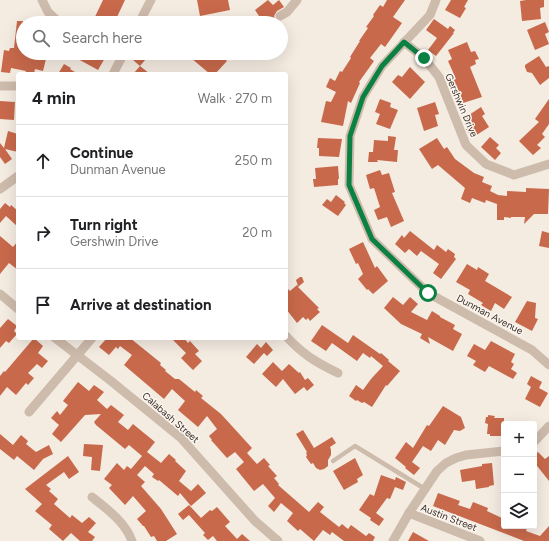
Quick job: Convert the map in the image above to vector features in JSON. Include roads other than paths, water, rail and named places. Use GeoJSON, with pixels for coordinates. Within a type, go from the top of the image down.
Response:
{"type":"FeatureCollection","features":[{"type":"Feature","properties":{"kind":"street"},"geometry":{"type":"LineString","coordinates":[[42,0],[48,12],[52,16]]}},
{"type":"Feature","properties":{"kind":"street"},"geometry":{"type":"LineString","coordinates":[[143,16],[151,0]]}},
{"type":"Feature","properties":{"kind":"street"},"geometry":{"type":"LineString","coordinates":[[280,16],[287,12],[297,0]]}},
{"type":"Feature","properties":{"kind":"street","name":"Dunman Avenue"},"geometry":{"type":"LineString","coordinates":[[436,0],[430,15],[382,66],[363,97],[350,136],[349,185],[372,239],[428,293],[532,350],[549,365]]}},
{"type":"Feature","properties":{"kind":"street","name":"Gershwin Drive"},"geometry":{"type":"LineString","coordinates":[[404,42],[424,58],[439,77],[466,145],[486,164],[514,175],[549,165]]}},
{"type":"Feature","properties":{"kind":"street"},"geometry":{"type":"LineString","coordinates":[[114,72],[119,60]]}},
{"type":"Feature","properties":{"kind":"street"},"geometry":{"type":"LineString","coordinates":[[0,86],[16,86]]}},
{"type":"Feature","properties":{"kind":"street"},"geometry":{"type":"LineString","coordinates":[[0,189],[16,177]]}},
{"type":"Feature","properties":{"kind":"street"},"geometry":{"type":"LineString","coordinates":[[0,294],[16,307]]}},
{"type":"Feature","properties":{"kind":"street"},"geometry":{"type":"LineString","coordinates":[[288,338],[297,348],[318,363],[338,373]]}},
{"type":"Feature","properties":{"kind":"street","name":"Calabash Street"},"geometry":{"type":"LineString","coordinates":[[58,340],[181,438],[255,521],[276,540]]}},
{"type":"Feature","properties":{"kind":"street"},"geometry":{"type":"LineString","coordinates":[[28,412],[90,340]]}},
{"type":"Feature","properties":{"kind":"street"},"geometry":{"type":"LineString","coordinates":[[537,439],[549,426]]}},
{"type":"Feature","properties":{"kind":"street"},"geometry":{"type":"LineString","coordinates":[[393,541],[409,513],[437,471],[446,463],[466,455],[501,451]]}},
{"type":"Feature","properties":{"kind":"street"},"geometry":{"type":"LineString","coordinates":[[92,496],[129,531],[132,541]]}},
{"type":"Feature","properties":{"kind":"street","name":"Austin Street"},"geometry":{"type":"LineString","coordinates":[[409,513],[480,541]]}},
{"type":"Feature","properties":{"kind":"lane"},"geometry":{"type":"LineString","coordinates":[[332,461],[355,446],[425,489]]}}]}
